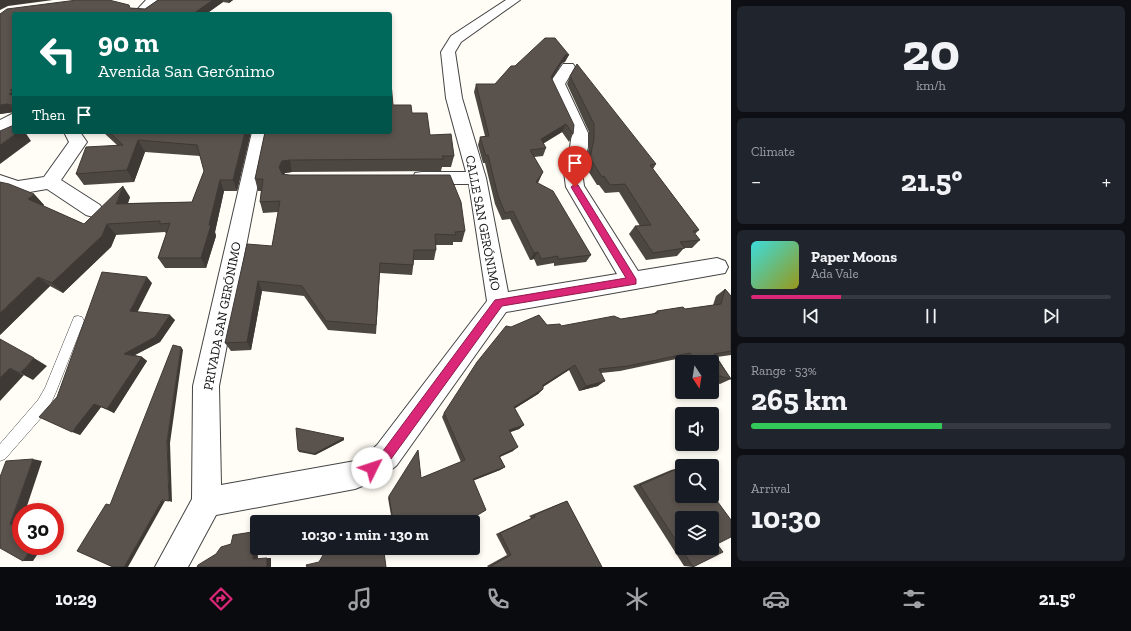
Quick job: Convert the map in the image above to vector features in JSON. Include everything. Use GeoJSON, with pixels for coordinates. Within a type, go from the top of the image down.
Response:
{"type":"FeatureCollection","features":[{"type":"Feature","properties":{"kind":"street"},"geometry":{"type":"LineString","coordinates":[[141,12],[153,0]]}},
{"type":"Feature","properties":{"kind":"street","name":"CALLE SAN GERÓNIMO"},"geometry":{"type":"LineString","coordinates":[[499,302],[477,178],[454,98],[448,52],[456,39],[514,0]]}},
{"type":"Feature","properties":{"kind":"street"},"geometry":{"type":"LineString","coordinates":[[568,67],[557,84],[580,133],[579,147],[573,172],[575,187],[633,281]]}},
{"type":"Feature","properties":{"kind":"street"},"geometry":{"type":"LineString","coordinates":[[0,128],[12,119]]}},
{"type":"Feature","properties":{"kind":"street"},"geometry":{"type":"LineString","coordinates":[[50,182],[78,142],[73,134]]}},
{"type":"Feature","properties":{"kind":"street","name":"PRIVADA SAN GERÓNIMO"},"geometry":{"type":"LineString","coordinates":[[207,502],[206,386],[260,134]]}},
{"type":"Feature","properties":{"kind":"street"},"geometry":{"type":"LineString","coordinates":[[408,178],[477,178]]}},
{"type":"Feature","properties":{"kind":"street"},"geometry":{"type":"LineString","coordinates":[[0,182],[4,185],[24,187],[50,182],[94,210]]}},
{"type":"Feature","properties":{"kind":"street"},"geometry":{"type":"LineString","coordinates":[[171,567],[207,502],[355,475],[372,468],[387,455],[499,302],[717,267]]}},
{"type":"Feature","properties":{"kind":"lane"},"geometry":{"type":"LineString","coordinates":[[0,454],[43,405],[50,392],[78,320]]}},
{"type":"Feature","properties":{"kind":"building"},"geometry":{"type":"Polygon","coordinates":[[[77,0],[109,0],[129,5],[130,8],[145,9],[158,0],[213,0],[196,12],[12,12],[12,89],[10,90],[12,92],[9,94],[12,95],[12,105],[0,105],[0,14],[7,9],[77,0]]]}},
{"type":"Feature","properties":{"kind":"building"},"geometry":{"type":"Polygon","coordinates":[[[545,38],[555,38],[569,55],[565,55],[551,77],[574,125],[573,134],[566,124],[541,139],[546,148],[530,150],[543,172],[536,182],[553,191],[591,255],[558,259],[558,256],[541,259],[538,252],[534,253],[513,211],[505,213],[498,196],[488,155],[486,156],[480,137],[489,136],[476,84],[495,84],[511,66],[515,66],[545,38]]]}},
{"type":"Feature","properties":{"kind":"building"},"geometry":{"type":"Polygon","coordinates":[[[577,64],[656,164],[650,165],[699,230],[693,231],[700,240],[680,242],[685,248],[653,253],[635,226],[651,225],[625,184],[610,185],[604,176],[602,177],[590,158],[594,139],[594,124],[570,76],[577,64]]]}},
{"type":"Feature","properties":{"kind":"building"},"geometry":{"type":"Polygon","coordinates":[[[392,94],[393,105],[411,105],[412,113],[427,113],[430,135],[451,134],[454,156],[442,156],[444,159],[290,160],[282,161],[279,167],[282,174],[450,175],[461,202],[465,231],[455,232],[456,235],[435,234],[436,250],[414,250],[413,265],[380,263],[376,325],[326,321],[302,286],[258,281],[247,342],[225,343],[247,244],[272,246],[280,201],[260,202],[263,179],[255,179],[265,134],[392,134],[392,94]]]}},
{"type":"Feature","properties":{"kind":"building"},"geometry":{"type":"Polygon","coordinates":[[[12,126],[12,134],[15,134],[0,145],[0,131],[12,126]]]}},
{"type":"Feature","properties":{"kind":"building"},"geometry":{"type":"Polygon","coordinates":[[[111,134],[244,134],[233,180],[220,180],[209,225],[211,225],[201,258],[158,258],[170,223],[160,224],[160,221],[107,224],[102,236],[52,283],[38,277],[0,313],[0,182],[34,194],[28,199],[84,224],[123,186],[116,204],[192,202],[204,171],[197,145],[138,140],[127,170],[76,174],[86,147],[123,145],[111,134]]]}},
{"type":"Feature","properties":{"kind":"building"},"geometry":{"type":"Polygon","coordinates":[[[102,272],[147,277],[130,311],[170,315],[155,337],[124,354],[142,357],[107,409],[94,404],[72,432],[39,417],[57,397],[102,272]]]}},
{"type":"Feature","properties":{"kind":"building"},"geometry":{"type":"Polygon","coordinates":[[[725,289],[731,296],[731,351],[714,354],[715,355],[691,355],[690,353],[675,355],[628,366],[599,369],[605,381],[586,386],[575,365],[543,385],[543,389],[514,407],[524,425],[509,430],[518,447],[499,456],[505,467],[473,479],[486,510],[478,515],[392,515],[389,496],[418,450],[421,478],[465,460],[444,413],[477,362],[506,326],[511,327],[539,315],[547,325],[560,324],[561,326],[614,316],[621,319],[683,307],[685,309],[721,304],[725,289]]]}},
{"type":"Feature","properties":{"kind":"building"},"geometry":{"type":"Polygon","coordinates":[[[0,339],[34,358],[20,373],[10,368],[0,378],[0,339]]]}},
{"type":"Feature","properties":{"kind":"building"},"geometry":{"type":"Polygon","coordinates":[[[173,345],[181,347],[167,441],[169,501],[162,500],[124,567],[113,567],[77,551],[106,504],[110,505],[173,345]]]}},
{"type":"Feature","properties":{"kind":"building"},"geometry":{"type":"Polygon","coordinates":[[[719,361],[731,379],[719,376],[719,361]]]}},
{"type":"Feature","properties":{"kind":"building"},"geometry":{"type":"Polygon","coordinates":[[[296,428],[344,438],[314,454],[298,450],[296,428]]]}},
{"type":"Feature","properties":{"kind":"building"},"geometry":{"type":"Polygon","coordinates":[[[33,459],[17,503],[12,503],[12,518],[10,524],[12,525],[12,555],[0,548],[0,477],[6,461],[33,459]]]}},
{"type":"Feature","properties":{"kind":"building"},"geometry":{"type":"Polygon","coordinates":[[[675,470],[675,503],[719,503],[731,520],[731,537],[719,543],[719,511],[675,511],[675,539],[640,485],[675,470]]]}},
{"type":"Feature","properties":{"kind":"building"},"geometry":{"type":"Polygon","coordinates":[[[567,501],[602,567],[491,566],[511,555],[500,533],[535,517],[534,515],[567,501]]]}},
{"type":"Feature","properties":{"kind":"building"},"geometry":{"type":"Polygon","coordinates":[[[250,532],[250,555],[253,555],[253,559],[267,558],[267,567],[197,567],[216,554],[221,547],[231,544],[233,535],[250,532]]]}},
{"type":"Feature","properties":{"kind":"building"},"geometry":{"type":"Polygon","coordinates":[[[719,547],[723,552],[719,554],[719,547]]]}},
{"type":"Feature","properties":{"kind":"building"},"geometry":{"type":"Polygon","coordinates":[[[12,555],[27,555],[23,561],[12,555]]]}},
{"type":"Feature","properties":{"kind":"building"},"geometry":{"type":"Polygon","coordinates":[[[323,555],[384,555],[386,567],[307,567],[306,565],[319,562],[323,555]]]}},
{"type":"Feature","properties":{"kind":"building"},"geometry":{"type":"Polygon","coordinates":[[[685,555],[717,555],[693,567],[685,555]]]}},
{"type":"Feature","properties":{"kind":"route"},"geometry":{"type":"LineString","coordinates":[[372,468],[387,455],[499,302],[633,281],[575,187]]}}]}
